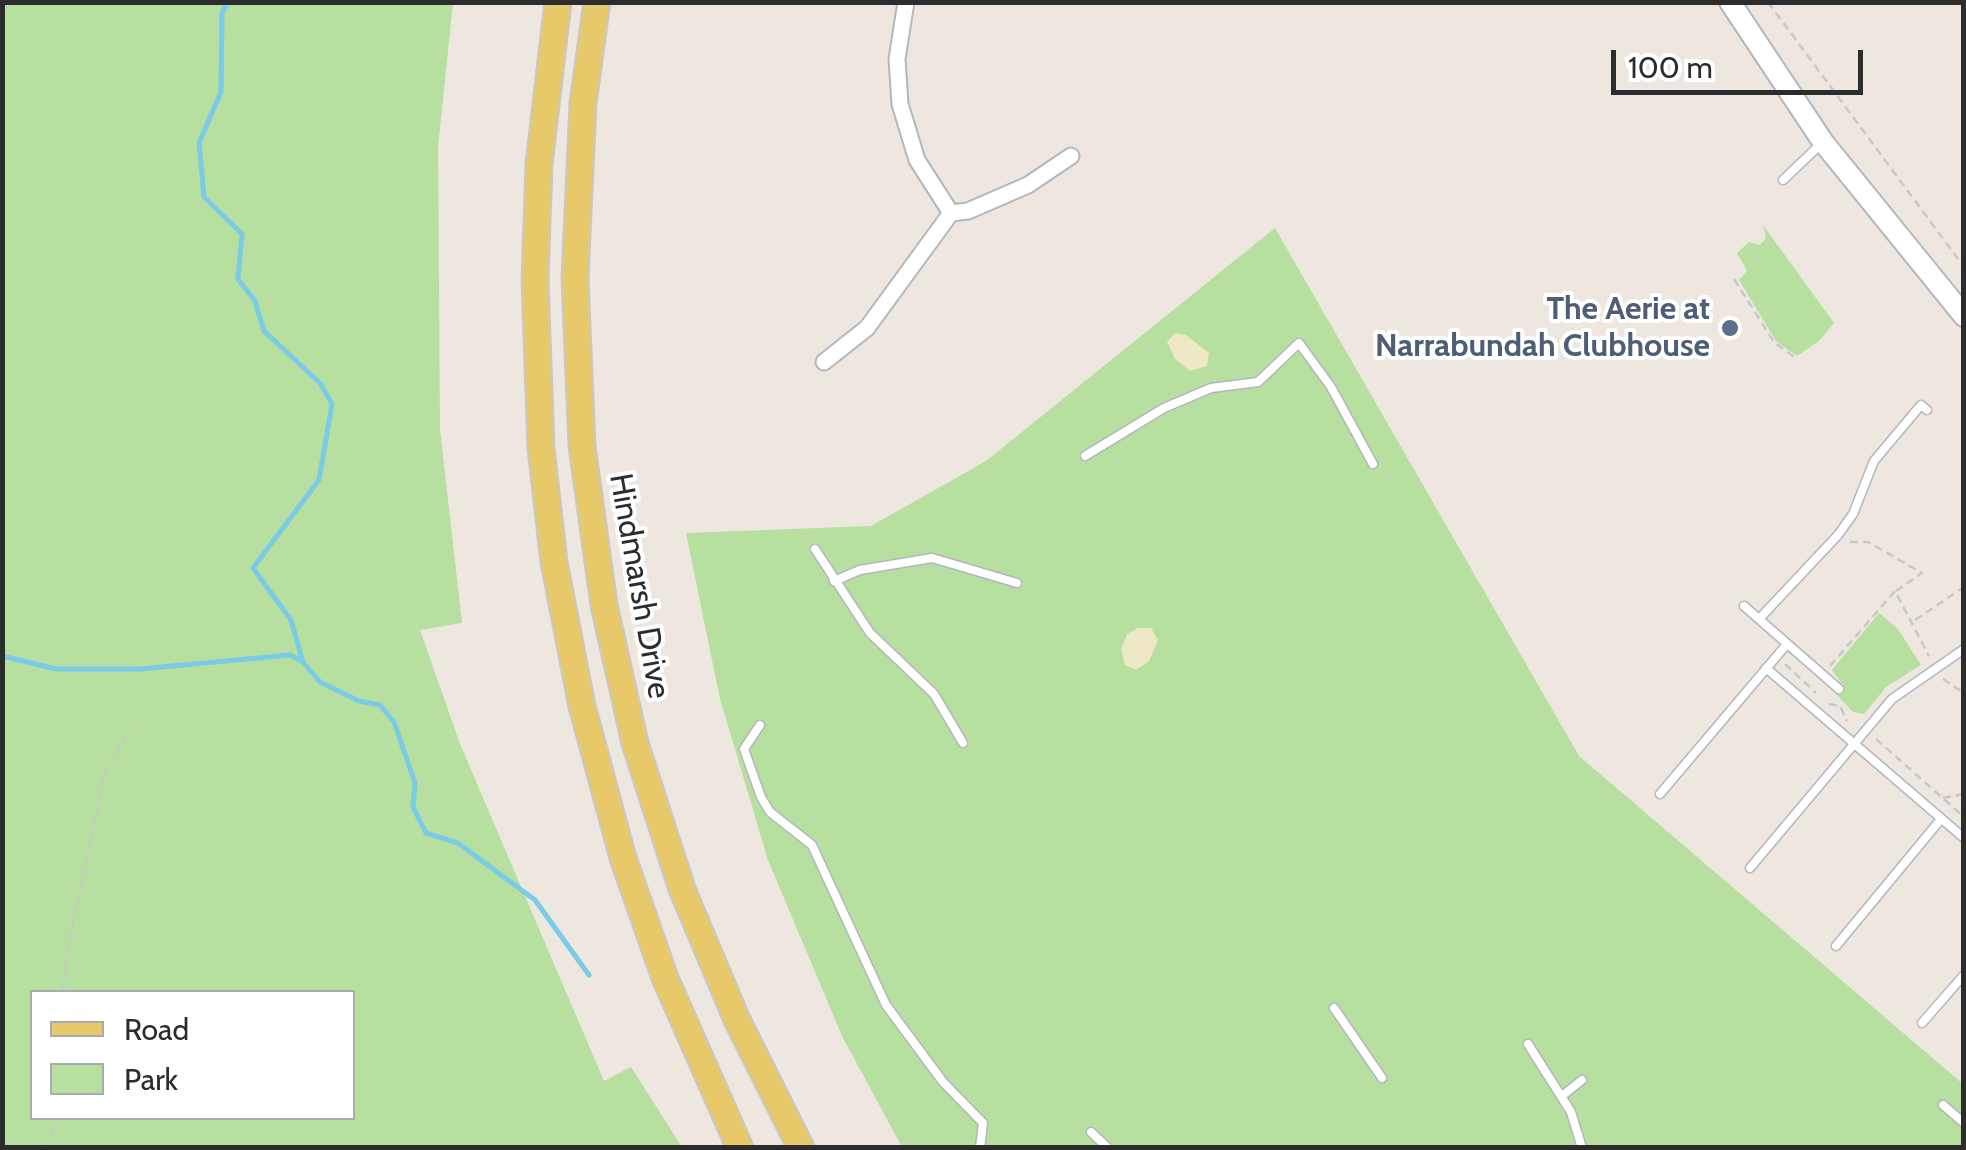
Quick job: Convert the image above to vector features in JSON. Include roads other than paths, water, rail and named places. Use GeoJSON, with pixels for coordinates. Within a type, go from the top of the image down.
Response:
{"type":"FeatureCollection","features":[{"type":"Feature","properties":{"kind":"main road"},"geometry":{"type":"LineString","coordinates":[[558,2],[539,164],[535,298],[541,448],[557,580],[590,738],[638,904],[699,1060],[740,1148]]}},
{"type":"Feature","properties":{"kind":"main road","name":"Hindmarsh Drive"},"geometry":{"type":"LineString","coordinates":[[597,2],[583,103],[575,278],[582,446],[604,606],[635,743],[682,889],[737,1020],[801,1148]]}},
{"type":"Feature","properties":{"kind":"street"},"geometry":{"type":"LineString","coordinates":[[906,2],[897,59],[900,104],[924,175],[950,213]]}},
{"type":"Feature","properties":{"kind":"street"},"geometry":{"type":"LineString","coordinates":[[1730,2],[1823,142],[1964,316]]}},
{"type":"Feature","properties":{"kind":"street"},"geometry":{"type":"LineString","coordinates":[[824,362],[866,328],[950,213],[968,211],[1028,185],[1071,156]]}},
{"type":"Feature","properties":{"kind":"lane"},"geometry":{"type":"LineString","coordinates":[[1784,180],[1823,142]]}},
{"type":"Feature","properties":{"kind":"lane"},"geometry":{"type":"LineString","coordinates":[[1085,456],[1164,408],[1199,393],[1258,382],[1299,343],[1331,387],[1373,464]]}},
{"type":"Feature","properties":{"kind":"lane"},"geometry":{"type":"LineString","coordinates":[[1760,619],[1834,540],[1853,514],[1874,460],[1921,405],[1927,410]]}},
{"type":"Feature","properties":{"kind":"lane"},"geometry":{"type":"LineString","coordinates":[[814,549],[870,633],[934,694],[963,743]]}},
{"type":"Feature","properties":{"kind":"lane"},"geometry":{"type":"LineString","coordinates":[[834,581],[860,570],[932,558],[1017,584]]}},
{"type":"Feature","properties":{"kind":"lane"},"geometry":{"type":"LineString","coordinates":[[1744,606],[1839,689]]}},
{"type":"Feature","properties":{"kind":"lane"},"geometry":{"type":"LineString","coordinates":[[1660,794],[1788,644]]}},
{"type":"Feature","properties":{"kind":"lane"},"geometry":{"type":"LineString","coordinates":[[1750,868],[1897,695],[1964,649]]}},
{"type":"Feature","properties":{"kind":"lane"},"geometry":{"type":"LineString","coordinates":[[1766,668],[1964,838]]}},
{"type":"Feature","properties":{"kind":"lane"},"geometry":{"type":"LineString","coordinates":[[760,725],[744,749],[761,797],[770,812],[789,829],[805,835],[812,845],[886,1004],[942,1082],[983,1123],[980,1148]]}},
{"type":"Feature","properties":{"kind":"lane"},"geometry":{"type":"LineString","coordinates":[[1836,946],[1941,819]]}},
{"type":"Feature","properties":{"kind":"lane"},"geometry":{"type":"LineString","coordinates":[[1922,1023],[1964,975]]}},
{"type":"Feature","properties":{"kind":"lane"},"geometry":{"type":"LineString","coordinates":[[1334,1008],[1382,1078]]}},
{"type":"Feature","properties":{"kind":"lane"},"geometry":{"type":"LineString","coordinates":[[1528,1044],[1575,1119],[1582,1148]]}},
{"type":"Feature","properties":{"kind":"lane"},"geometry":{"type":"LineString","coordinates":[[1562,1096],[1582,1080]]}},
{"type":"Feature","properties":{"kind":"lane"},"geometry":{"type":"LineString","coordinates":[[1943,1105],[1964,1123]]}},
{"type":"Feature","properties":{"kind":"lane"},"geometry":{"type":"LineString","coordinates":[[1091,1132],[1108,1148]]}},
{"type":"Feature","properties":{"kind":"waterway"},"geometry":{"type":"LineString","coordinates":[[228,2],[222,13],[221,92],[199,143],[204,197],[242,234],[238,279],[255,301],[264,331],[320,383],[332,404],[319,480],[253,568],[291,620],[303,662],[320,682],[359,701],[380,705],[394,722],[415,783],[413,807],[426,833],[458,843],[535,900],[589,975]]}},
{"type":"Feature","properties":{"kind":"waterway"},"geometry":{"type":"LineString","coordinates":[[2,656],[56,669],[140,669],[290,655],[301,661]]}},
{"type":"Feature","properties":{"kind":"place","name":"The Aerie at Narrabundah Clubhouse"},"geometry":{"type":"Point","coordinates":[1730,328]}}]}
